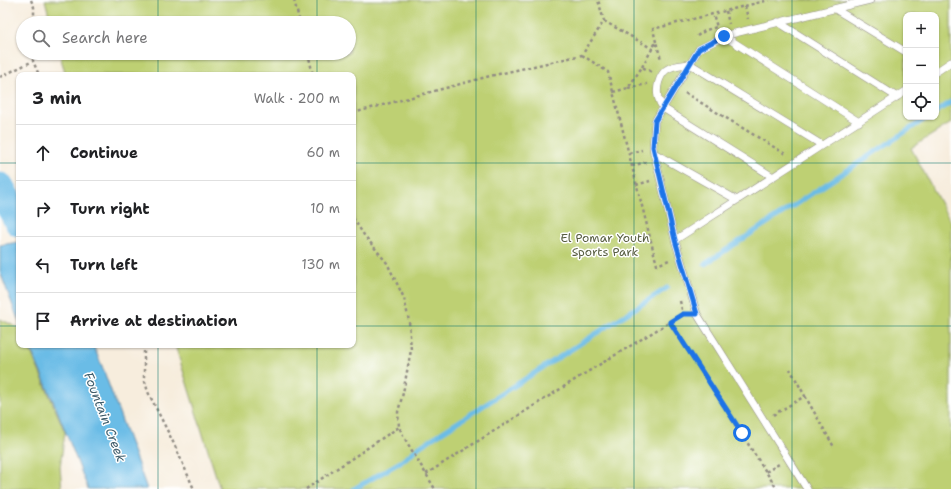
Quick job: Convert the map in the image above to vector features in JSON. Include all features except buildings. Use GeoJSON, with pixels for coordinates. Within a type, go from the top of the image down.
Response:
{"type":"FeatureCollection","features":[{"type":"Feature","properties":{"kind":"lane"},"geometry":{"type":"LineString","coordinates":[[807,489],[697,314],[675,240],[654,153],[655,121],[699,49],[727,35],[870,0]]}},
{"type":"Feature","properties":{"kind":"lane"},"geometry":{"type":"LineString","coordinates":[[835,8],[903,50]]}},
{"type":"Feature","properties":{"kind":"lane"},"geometry":{"type":"LineString","coordinates":[[778,22],[897,97]]}},
{"type":"Feature","properties":{"kind":"lane"},"geometry":{"type":"LineString","coordinates":[[724,36],[859,122]]}},
{"type":"Feature","properties":{"kind":"lane"},"geometry":{"type":"LineString","coordinates":[[939,69],[951,62]]}},
{"type":"Feature","properties":{"kind":"lane"},"geometry":{"type":"LineString","coordinates":[[773,177],[663,108],[657,90],[660,77],[666,70],[676,66],[690,64],[822,146]]}},
{"type":"Feature","properties":{"kind":"lane"},"geometry":{"type":"LineString","coordinates":[[675,240],[903,93]]}},
{"type":"Feature","properties":{"kind":"lane"},"geometry":{"type":"LineString","coordinates":[[654,153],[737,200]]}},
{"type":"Feature","properties":{"kind":"path"},"geometry":{"type":"LineString","coordinates":[[31,0],[34,7],[34,16]]}},
{"type":"Feature","properties":{"kind":"path"},"geometry":{"type":"LineString","coordinates":[[294,0],[298,16]]}},
{"type":"Feature","properties":{"kind":"path"},"geometry":{"type":"LineString","coordinates":[[598,0],[604,21],[652,49]]}},
{"type":"Feature","properties":{"kind":"path"},"geometry":{"type":"LineString","coordinates":[[662,64],[653,29],[769,0]]}},
{"type":"Feature","properties":{"kind":"path"},"geometry":{"type":"LineString","coordinates":[[356,112],[490,76],[582,55],[604,21]]}},
{"type":"Feature","properties":{"kind":"path"},"geometry":{"type":"LineString","coordinates":[[628,88],[656,42]]}},
{"type":"Feature","properties":{"kind":"path"},"geometry":{"type":"LineString","coordinates":[[582,55],[608,72],[657,265],[669,260],[670,266]]}},
{"type":"Feature","properties":{"kind":"path"},"geometry":{"type":"LineString","coordinates":[[310,60],[312,72]]}},
{"type":"Feature","properties":{"kind":"path"},"geometry":{"type":"LineString","coordinates":[[0,77],[33,61],[37,72]]}},
{"type":"Feature","properties":{"kind":"path"},"geometry":{"type":"LineString","coordinates":[[642,67],[655,73]]}},
{"type":"Feature","properties":{"kind":"path"},"geometry":{"type":"LineString","coordinates":[[613,92],[650,83]]}},
{"type":"Feature","properties":{"kind":"path"},"geometry":{"type":"LineString","coordinates":[[685,92],[798,161]]}},
{"type":"Feature","properties":{"kind":"path"},"geometry":{"type":"LineString","coordinates":[[356,223],[364,236],[387,263],[404,298],[409,321],[411,350],[398,412],[399,428],[435,489]]}},
{"type":"Feature","properties":{"kind":"path"},"geometry":{"type":"LineString","coordinates":[[679,300],[683,314]]}},
{"type":"Feature","properties":{"kind":"path"},"geometry":{"type":"LineString","coordinates":[[426,474],[683,314],[697,314]]}},
{"type":"Feature","properties":{"kind":"path"},"geometry":{"type":"LineString","coordinates":[[670,322],[777,489]]}},
{"type":"Feature","properties":{"kind":"path"},"geometry":{"type":"LineString","coordinates":[[144,348],[144,378],[148,392],[194,489]]}},
{"type":"Feature","properties":{"kind":"path"},"geometry":{"type":"LineString","coordinates":[[790,369],[834,447]]}},
{"type":"Feature","properties":{"kind":"path"},"geometry":{"type":"LineString","coordinates":[[773,415],[805,396]]}},
{"type":"Feature","properties":{"kind":"path"},"geometry":{"type":"LineString","coordinates":[[306,489],[399,428]]}},
{"type":"Feature","properties":{"kind":"green space","name":"El Pomar Youth Sports Park"},"geometry":{"type":"Polygon","coordinates":[[[45,0],[951,0],[951,123],[911,148],[951,223],[951,489],[220,489],[176,348],[356,348],[356,72],[65,72],[61,60],[356,60],[356,16],[49,16],[45,0]]]}},
{"type":"Feature","properties":{"kind":"green space"},"geometry":{"type":"Polygon","coordinates":[[[0,319],[16,327],[16,348],[29,348],[65,432],[60,467],[62,489],[0,489],[0,319]]]}},
{"type":"Feature","properties":{"kind":"water"},"geometry":{"type":"Polygon","coordinates":[[[16,242],[16,314],[0,272],[0,245],[16,242]]]}},
{"type":"Feature","properties":{"kind":"water"},"geometry":{"type":"Polygon","coordinates":[[[30,348],[94,348],[147,489],[88,489],[57,410],[30,348]]]}},
{"type":"Feature","properties":{"kind":"waterway"},"geometry":{"type":"LineString","coordinates":[[939,110],[951,102]]}},
{"type":"Feature","properties":{"kind":"waterway"},"geometry":{"type":"LineString","coordinates":[[705,264],[923,120]]}},
{"type":"Feature","properties":{"kind":"waterway","name":"Fountain Creek"},"geometry":{"type":"LineString","coordinates":[[0,187],[16,216]]}},
{"type":"Feature","properties":{"kind":"waterway"},"geometry":{"type":"LineString","coordinates":[[354,489],[402,461],[419,447],[667,288]]}},
{"type":"Feature","properties":{"kind":"route"},"geometry":{"type":"LineString","coordinates":[[724,36],[699,49],[655,121],[653,147],[675,240],[697,314],[683,314],[670,322],[742,433]]}}]}
